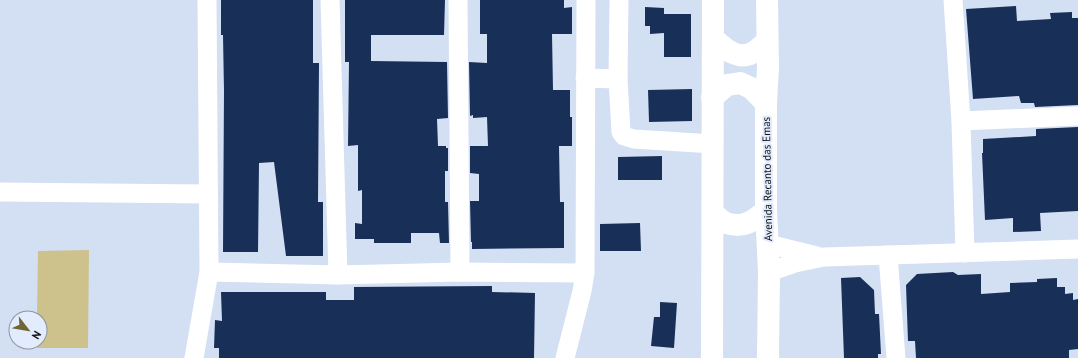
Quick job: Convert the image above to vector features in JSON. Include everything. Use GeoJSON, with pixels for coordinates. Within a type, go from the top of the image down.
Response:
{"type":"FeatureCollection","features":[{"type":"Feature","properties":{"kind":"main road"},"geometry":{"type":"LineString","coordinates":[[712,358],[713,0]]}},
{"type":"Feature","properties":{"kind":"main road","name":"Avenida Recanto das Emas"},"geometry":{"type":"LineString","coordinates":[[767,0],[768,68],[766,103],[766,210],[769,272],[768,358]]}},
{"type":"Feature","properties":{"kind":"main road"},"geometry":{"type":"LineString","coordinates":[[713,38],[727,51],[739,55],[751,54],[767,41]]}},
{"type":"Feature","properties":{"kind":"main road"},"geometry":{"type":"LineString","coordinates":[[712,98],[727,85],[740,83],[752,88],[766,103]]}},
{"type":"Feature","properties":{"kind":"main road"},"geometry":{"type":"LineString","coordinates":[[713,213],[725,223],[740,225],[755,221],[766,210]]}},
{"type":"Feature","properties":{"kind":"street"},"geometry":{"type":"LineString","coordinates":[[194,358],[209,272],[207,0]]}},
{"type":"Feature","properties":{"kind":"street"},"geometry":{"type":"LineString","coordinates":[[330,0],[338,275]]}},
{"type":"Feature","properties":{"kind":"street"},"geometry":{"type":"LineString","coordinates":[[458,0],[460,272]]}},
{"type":"Feature","properties":{"kind":"street"},"geometry":{"type":"LineString","coordinates":[[565,358],[582,291],[585,273],[586,0]]}},
{"type":"Feature","properties":{"kind":"street"},"geometry":{"type":"LineString","coordinates":[[619,0],[618,79],[621,132],[624,136],[634,139],[713,144]]}},
{"type":"Feature","properties":{"kind":"street"},"geometry":{"type":"LineString","coordinates":[[953,0],[961,121],[965,254]]}},
{"type":"Feature","properties":{"kind":"street"},"geometry":{"type":"LineString","coordinates":[[585,78],[618,79]]}},
{"type":"Feature","properties":{"kind":"street"},"geometry":{"type":"LineString","coordinates":[[961,121],[1078,116]]}},
{"type":"Feature","properties":{"kind":"street"},"geometry":{"type":"LineString","coordinates":[[0,192],[208,194]]}},
{"type":"Feature","properties":{"kind":"street"},"geometry":{"type":"LineString","coordinates":[[768,244],[824,257]]}},
{"type":"Feature","properties":{"kind":"street"},"geometry":{"type":"LineString","coordinates":[[769,272],[794,263],[824,257],[965,254],[1078,249]]}},
{"type":"Feature","properties":{"kind":"street"},"geometry":{"type":"LineString","coordinates":[[888,255],[896,358]]}},
{"type":"Feature","properties":{"kind":"street"},"geometry":{"type":"LineString","coordinates":[[209,272],[338,275],[460,272],[585,273]]}},
{"type":"Feature","properties":{"kind":"shaded area"},"geometry":{"type":"Polygon","coordinates":[[[89,250],[88,348],[48,348],[48,310],[37,310],[38,251],[89,250]]]}},
{"type":"Feature","properties":{"kind":"building"},"geometry":{"type":"Polygon","coordinates":[[[221,0],[313,0],[313,63],[319,63],[318,202],[323,202],[323,256],[286,256],[274,162],[259,163],[258,252],[223,252],[224,91],[221,0]]]}},
{"type":"Feature","properties":{"kind":"building"},"geometry":{"type":"Polygon","coordinates":[[[345,0],[445,0],[444,35],[371,35],[371,61],[447,62],[448,118],[437,119],[438,146],[446,146],[446,148],[448,148],[448,171],[445,171],[445,202],[448,202],[449,243],[440,243],[439,233],[411,233],[411,243],[374,243],[374,239],[355,239],[355,223],[362,224],[362,190],[358,191],[358,145],[348,146],[349,62],[345,62],[345,0]]]}},
{"type":"Feature","properties":{"kind":"building"},"geometry":{"type":"Polygon","coordinates":[[[480,0],[564,0],[564,8],[572,7],[572,34],[552,34],[553,90],[570,90],[570,117],[572,117],[572,146],[559,146],[560,202],[564,202],[564,248],[472,249],[470,201],[479,201],[479,174],[470,173],[470,146],[488,146],[487,117],[473,118],[473,115],[470,116],[469,62],[487,63],[487,34],[480,34],[480,0]]]}},
{"type":"Feature","properties":{"kind":"building"},"geometry":{"type":"Polygon","coordinates":[[[1016,6],[1017,21],[1051,19],[1050,13],[1072,12],[1072,18],[1078,18],[1078,105],[1035,107],[1034,103],[1021,103],[1019,96],[973,99],[966,9],[1016,6]]]}},
{"type":"Feature","properties":{"kind":"building"},"geometry":{"type":"Polygon","coordinates":[[[645,7],[664,8],[664,14],[691,14],[691,57],[664,57],[664,33],[650,34],[650,26],[645,26],[645,7]]]}},
{"type":"Feature","properties":{"kind":"building"},"geometry":{"type":"Polygon","coordinates":[[[692,89],[692,121],[649,122],[648,90],[692,89]]]}},
{"type":"Feature","properties":{"kind":"building"},"geometry":{"type":"Polygon","coordinates":[[[1078,127],[1078,211],[1040,213],[1041,231],[1013,232],[1013,218],[985,220],[982,153],[983,139],[1036,136],[1036,129],[1078,127]]]}},
{"type":"Feature","properties":{"kind":"building"},"geometry":{"type":"Polygon","coordinates":[[[662,156],[662,180],[618,180],[618,157],[662,156]]]}},
{"type":"Feature","properties":{"kind":"building"},"geometry":{"type":"Polygon","coordinates":[[[640,223],[641,251],[600,251],[600,224],[640,223]]]}},
{"type":"Feature","properties":{"kind":"building"},"geometry":{"type":"Polygon","coordinates":[[[953,272],[958,275],[981,274],[981,294],[1010,292],[1010,283],[1037,282],[1037,279],[1057,278],[1057,287],[1065,287],[1065,294],[1073,293],[1073,300],[1078,299],[1078,349],[1069,350],[1069,358],[916,358],[915,341],[908,341],[906,285],[917,274],[953,272]]]}},
{"type":"Feature","properties":{"kind":"building"},"geometry":{"type":"Polygon","coordinates":[[[860,277],[874,290],[875,314],[879,314],[881,354],[878,354],[878,358],[844,358],[841,278],[860,277]]]}},
{"type":"Feature","properties":{"kind":"building"},"geometry":{"type":"Polygon","coordinates":[[[492,286],[492,292],[535,293],[534,358],[219,358],[219,348],[214,348],[215,320],[222,321],[221,292],[326,292],[326,300],[354,300],[354,287],[492,286]]]}},
{"type":"Feature","properties":{"kind":"building"},"geometry":{"type":"Polygon","coordinates":[[[660,302],[677,303],[674,348],[651,346],[654,317],[660,317],[660,302]]]}}]}
